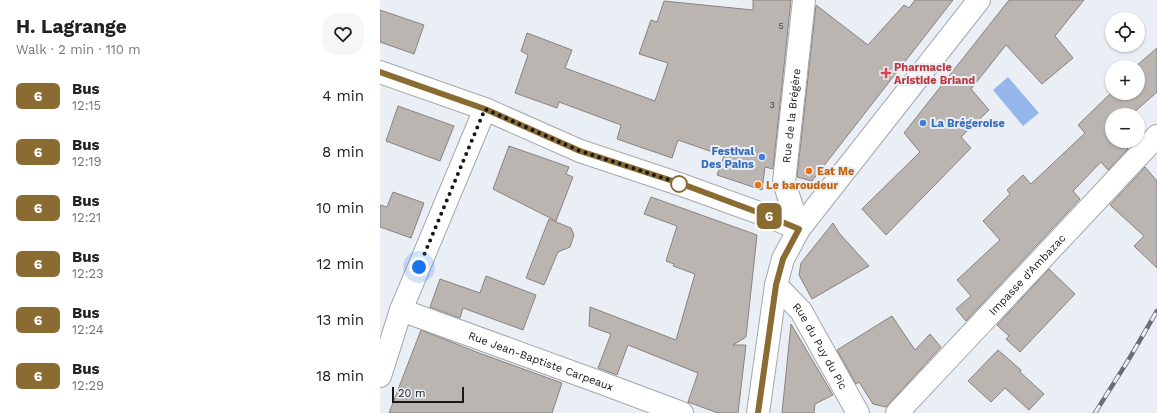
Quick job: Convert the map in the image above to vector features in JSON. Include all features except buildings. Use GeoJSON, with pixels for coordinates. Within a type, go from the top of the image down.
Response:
{"type":"FeatureCollection","features":[{"type":"Feature","properties":{"kind":"street","name":"Rue de la Brégère"},"geometry":{"type":"LineString","coordinates":[[799,229],[784,182],[804,0]]}},
{"type":"Feature","properties":{"kind":"street"},"geometry":{"type":"LineString","coordinates":[[758,413],[776,285],[783,259],[799,229],[979,0]]}},
{"type":"Feature","properties":{"kind":"street"},"geometry":{"type":"LineString","coordinates":[[380,72],[485,109],[580,151],[682,184],[799,229]]}},
{"type":"Feature","properties":{"kind":"street"},"geometry":{"type":"LineString","coordinates":[[380,376],[401,310],[485,109]]}},
{"type":"Feature","properties":{"kind":"street","name":"Impasse d'Ambazac"},"geometry":{"type":"LineString","coordinates":[[897,413],[1157,136]]}},
{"type":"Feature","properties":{"kind":"street","name":"Rue du Puy du Pic"},"geometry":{"type":"LineString","coordinates":[[776,285],[801,311],[858,413]]}},
{"type":"Feature","properties":{"kind":"street","name":"Rue Jean-Baptiste Carpeaux"},"geometry":{"type":"LineString","coordinates":[[401,310],[682,413]]}},
{"type":"Feature","properties":{"kind":"water"},"geometry":{"type":"Polygon","coordinates":[[[1008,77],[1039,113],[1023,126],[993,90],[1008,77]]]}},
{"type":"Feature","properties":{"kind":"railway"},"geometry":{"type":"LineString","coordinates":[[1095,413],[1157,311]]}},
{"type":"Feature","properties":{"kind":"bus line","name":"6"},"geometry":{"type":"LineString","coordinates":[[380,72],[485,109],[580,151],[682,184],[799,229],[783,259],[776,285],[758,413]]}},
{"type":"Feature","properties":{"kind":"place","name":"Pharmacie Aristide Briand"},"geometry":{"type":"Point","coordinates":[886,73]}},
{"type":"Feature","properties":{"kind":"place","name":"La Brégeroise"},"geometry":{"type":"Point","coordinates":[923,123]}},
{"type":"Feature","properties":{"kind":"place","name":"Festival Des Pains"},"geometry":{"type":"Point","coordinates":[762,157]}},
{"type":"Feature","properties":{"kind":"place","name":"Eat Me"},"geometry":{"type":"Point","coordinates":[809,171]}},
{"type":"Feature","properties":{"kind":"place","name":"Le baroudeur"},"geometry":{"type":"Point","coordinates":[758,185]}},
{"type":"Feature","properties":{"kind":"route"},"geometry":{"type":"LineString","coordinates":[[419,267],[485,109],[580,151],[682,184],[679,184]]}}]}
